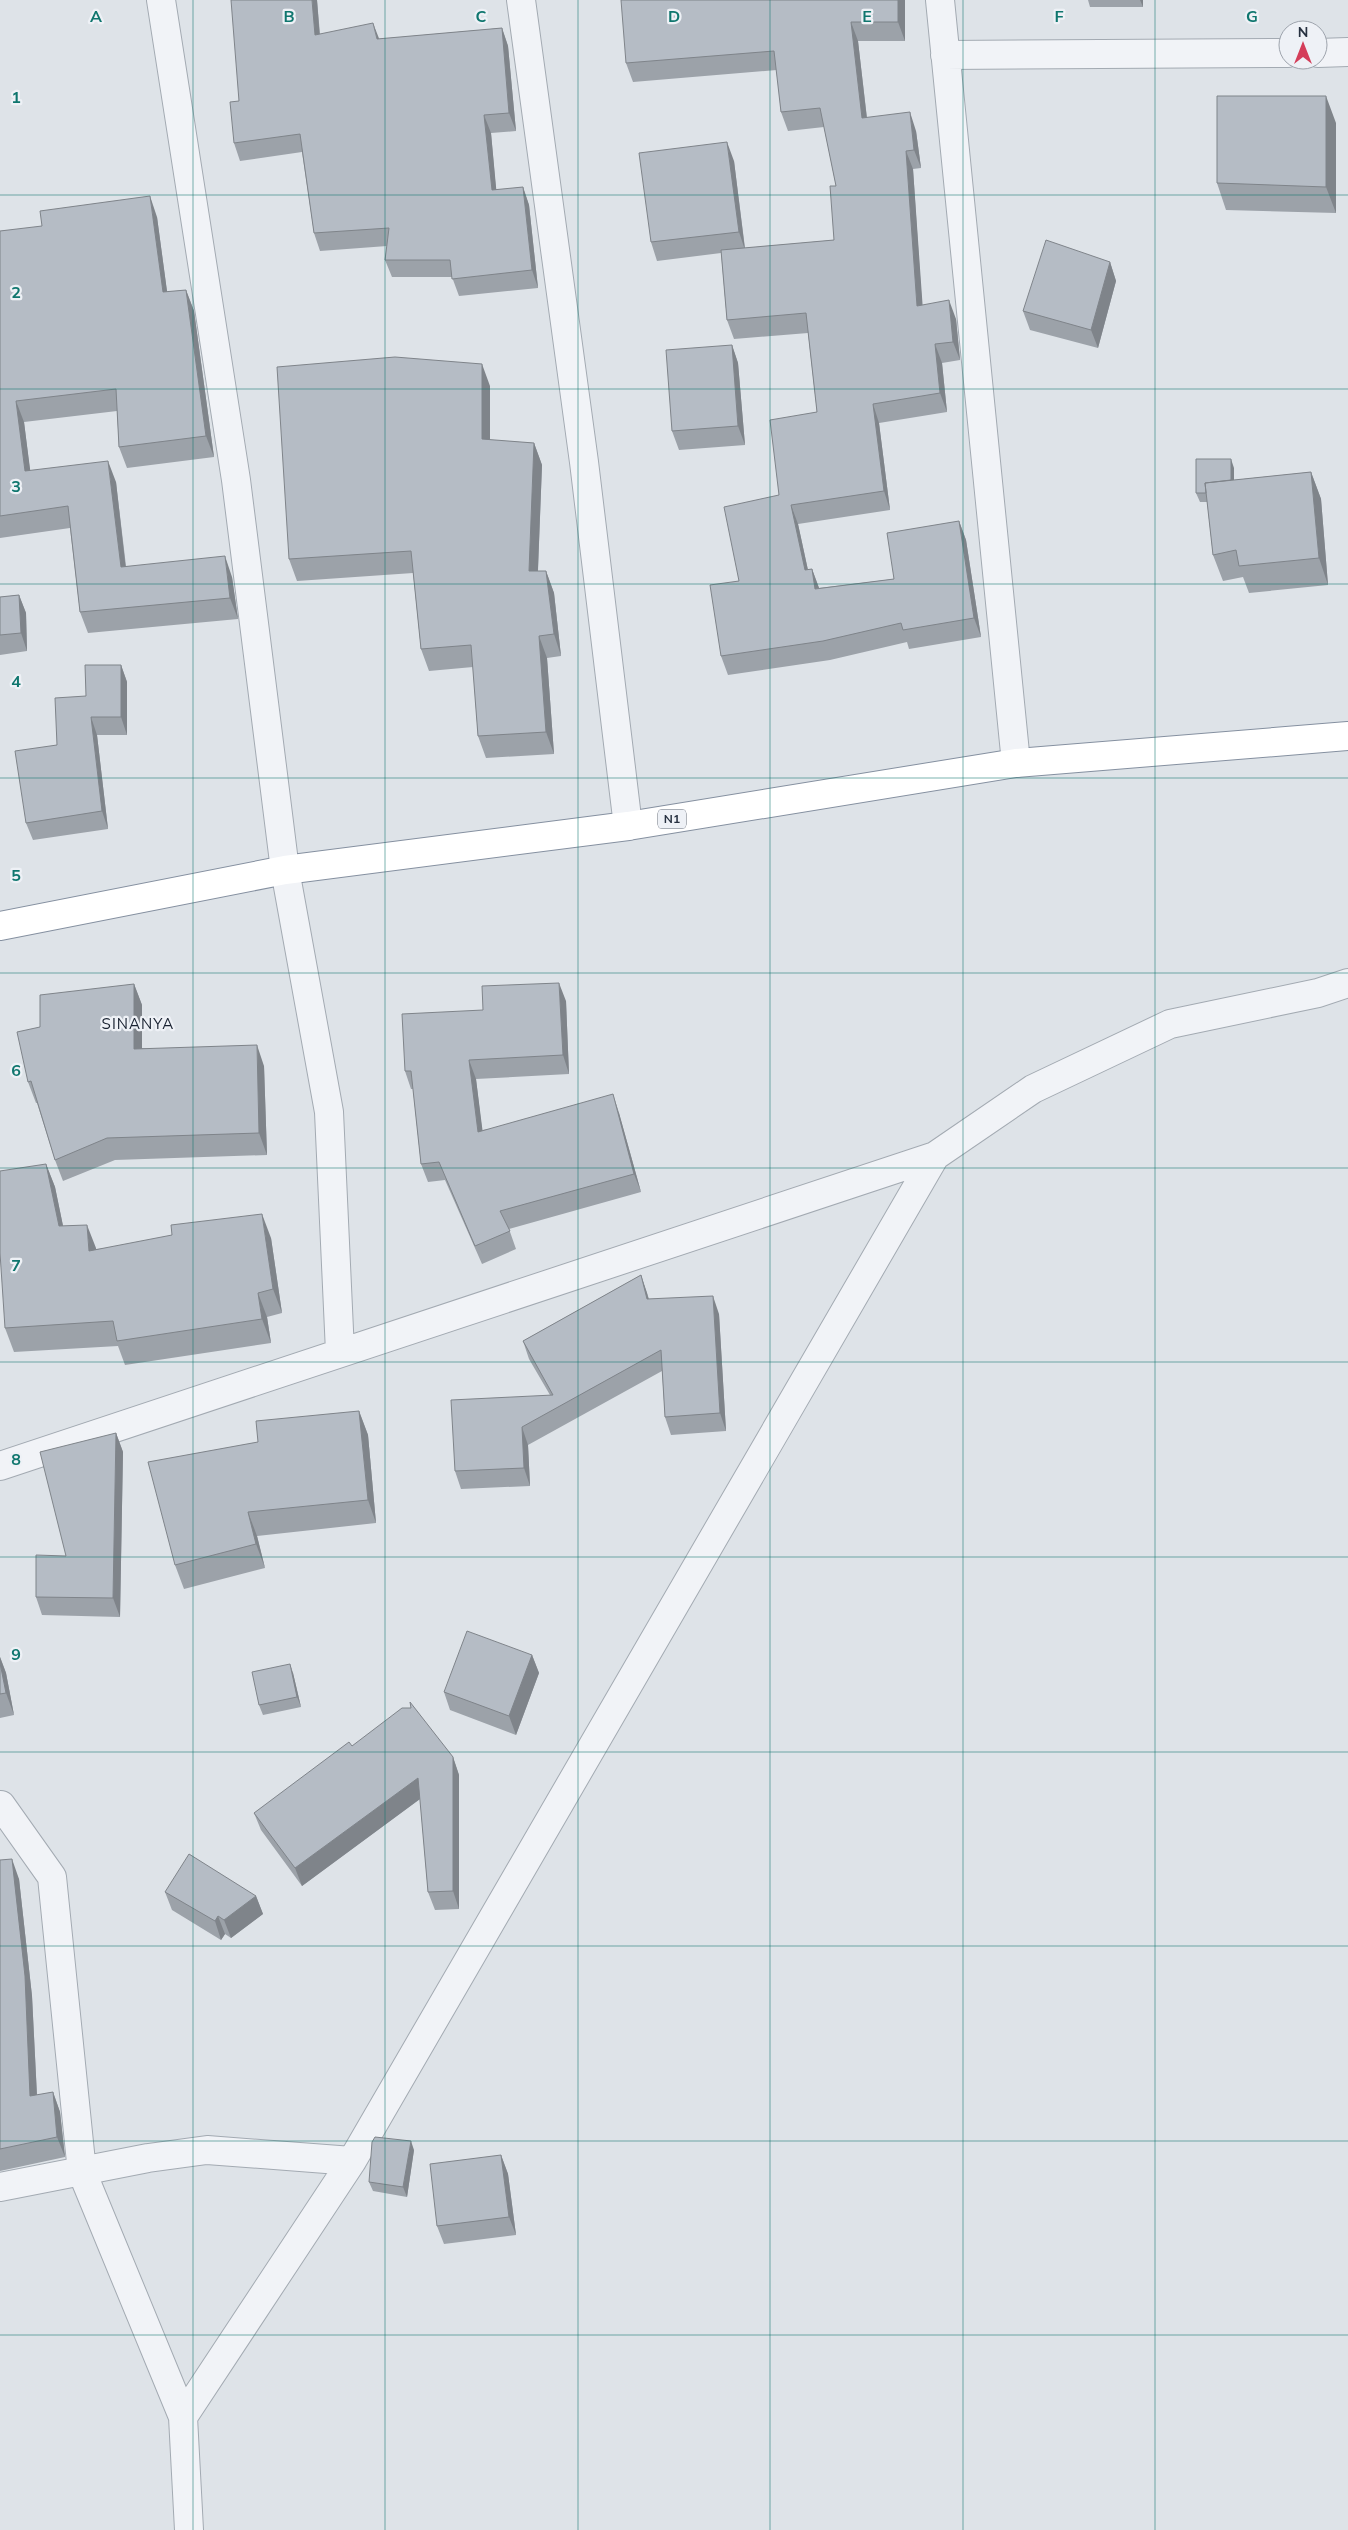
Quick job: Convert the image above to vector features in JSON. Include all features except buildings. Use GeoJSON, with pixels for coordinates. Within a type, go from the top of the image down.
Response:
{"type":"FeatureCollection","features":[{"type":"Feature","properties":{"kind":"highway","name":"N1"},"geometry":{"type":"LineString","coordinates":[[0,926],[285,870],[628,826],[1016,763],[1348,736]]}},
{"type":"Feature","properties":{"kind":"street"},"geometry":{"type":"LineString","coordinates":[[161,0],[236,480],[285,870],[329,1112],[340,1352]]}},
{"type":"Feature","properties":{"kind":"street"},"geometry":{"type":"LineString","coordinates":[[521,0],[583,452],[628,826]]}},
{"type":"Feature","properties":{"kind":"street"},"geometry":{"type":"LineString","coordinates":[[940,0],[1016,763]]}},
{"type":"Feature","properties":{"kind":"street"},"geometry":{"type":"LineString","coordinates":[[1328,52],[1348,52]]}},
{"type":"Feature","properties":{"kind":"street"},"geometry":{"type":"LineString","coordinates":[[945,56],[1278,53]]}},
{"type":"Feature","properties":{"kind":"street"},"geometry":{"type":"LineString","coordinates":[[0,1466],[935,1156],[1033,1089],[1170,1024],[1318,993],[1348,983]]}},
{"type":"Feature","properties":{"kind":"street"},"geometry":{"type":"LineString","coordinates":[[183,2417],[352,2161],[935,1156]]}},
{"type":"Feature","properties":{"kind":"street"},"geometry":{"type":"LineString","coordinates":[[0,1802],[52,1877],[82,2172],[183,2417],[189,2530]]}},
{"type":"Feature","properties":{"kind":"street"},"geometry":{"type":"LineString","coordinates":[[0,2187],[148,2158],[206,2150],[352,2161]]}},
{"type":"Feature","properties":{"kind":"district","name":"SINANYA"},"geometry":{"type":"Point","coordinates":[138,1024]}}]}
